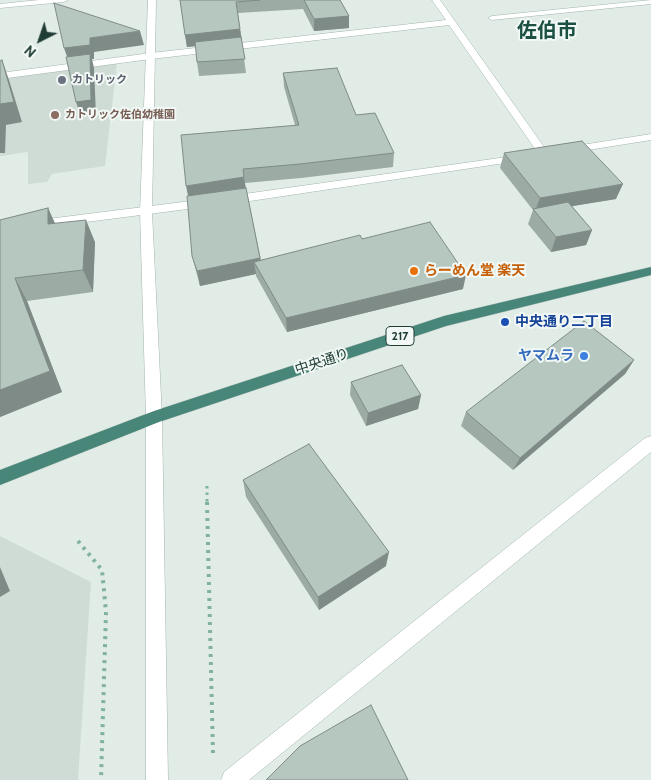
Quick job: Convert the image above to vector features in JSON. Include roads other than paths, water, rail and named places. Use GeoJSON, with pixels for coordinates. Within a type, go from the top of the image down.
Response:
{"type":"FeatureCollection","features":[{"type":"Feature","properties":{"kind":"highway","name":"中央通り"},"geometry":{"type":"LineString","coordinates":[[0,478],[154,417],[444,321],[651,271]]}},
{"type":"Feature","properties":{"kind":"street"},"geometry":{"type":"LineString","coordinates":[[0,6],[64,0]]}},
{"type":"Feature","properties":{"kind":"street"},"geometry":{"type":"LineString","coordinates":[[152,0],[146,212],[154,417],[157,780]]}},
{"type":"Feature","properties":{"kind":"street"},"geometry":{"type":"LineString","coordinates":[[436,0],[544,154]]}},
{"type":"Feature","properties":{"kind":"street"},"geometry":{"type":"LineString","coordinates":[[492,18],[651,2]]}},
{"type":"Feature","properties":{"kind":"street"},"geometry":{"type":"LineString","coordinates":[[0,76],[151,56],[450,22]]}},
{"type":"Feature","properties":{"kind":"street"},"geometry":{"type":"LineString","coordinates":[[0,229],[146,212],[651,138]]}},
{"type":"Feature","properties":{"kind":"street"},"geometry":{"type":"LineString","coordinates":[[232,780],[651,443]]}},
{"type":"Feature","properties":{"kind":"place","name":"カトリック"},"geometry":{"type":"Point","coordinates":[62,80]}},
{"type":"Feature","properties":{"kind":"place","name":"カトリック佐伯幼稚園"},"geometry":{"type":"Point","coordinates":[55,115]}},
{"type":"Feature","properties":{"kind":"place","name":"らーめん堂 楽天"},"geometry":{"type":"Point","coordinates":[414,271]}},
{"type":"Feature","properties":{"kind":"place","name":"中央通り二丁目"},"geometry":{"type":"Point","coordinates":[505,322]}},
{"type":"Feature","properties":{"kind":"place","name":"ヤマムラ"},"geometry":{"type":"Point","coordinates":[584,356]}},
{"type":"Feature","properties":{"kind":"district","name":"佐伯市"},"geometry":{"type":"Point","coordinates":[547,31]}}]}
